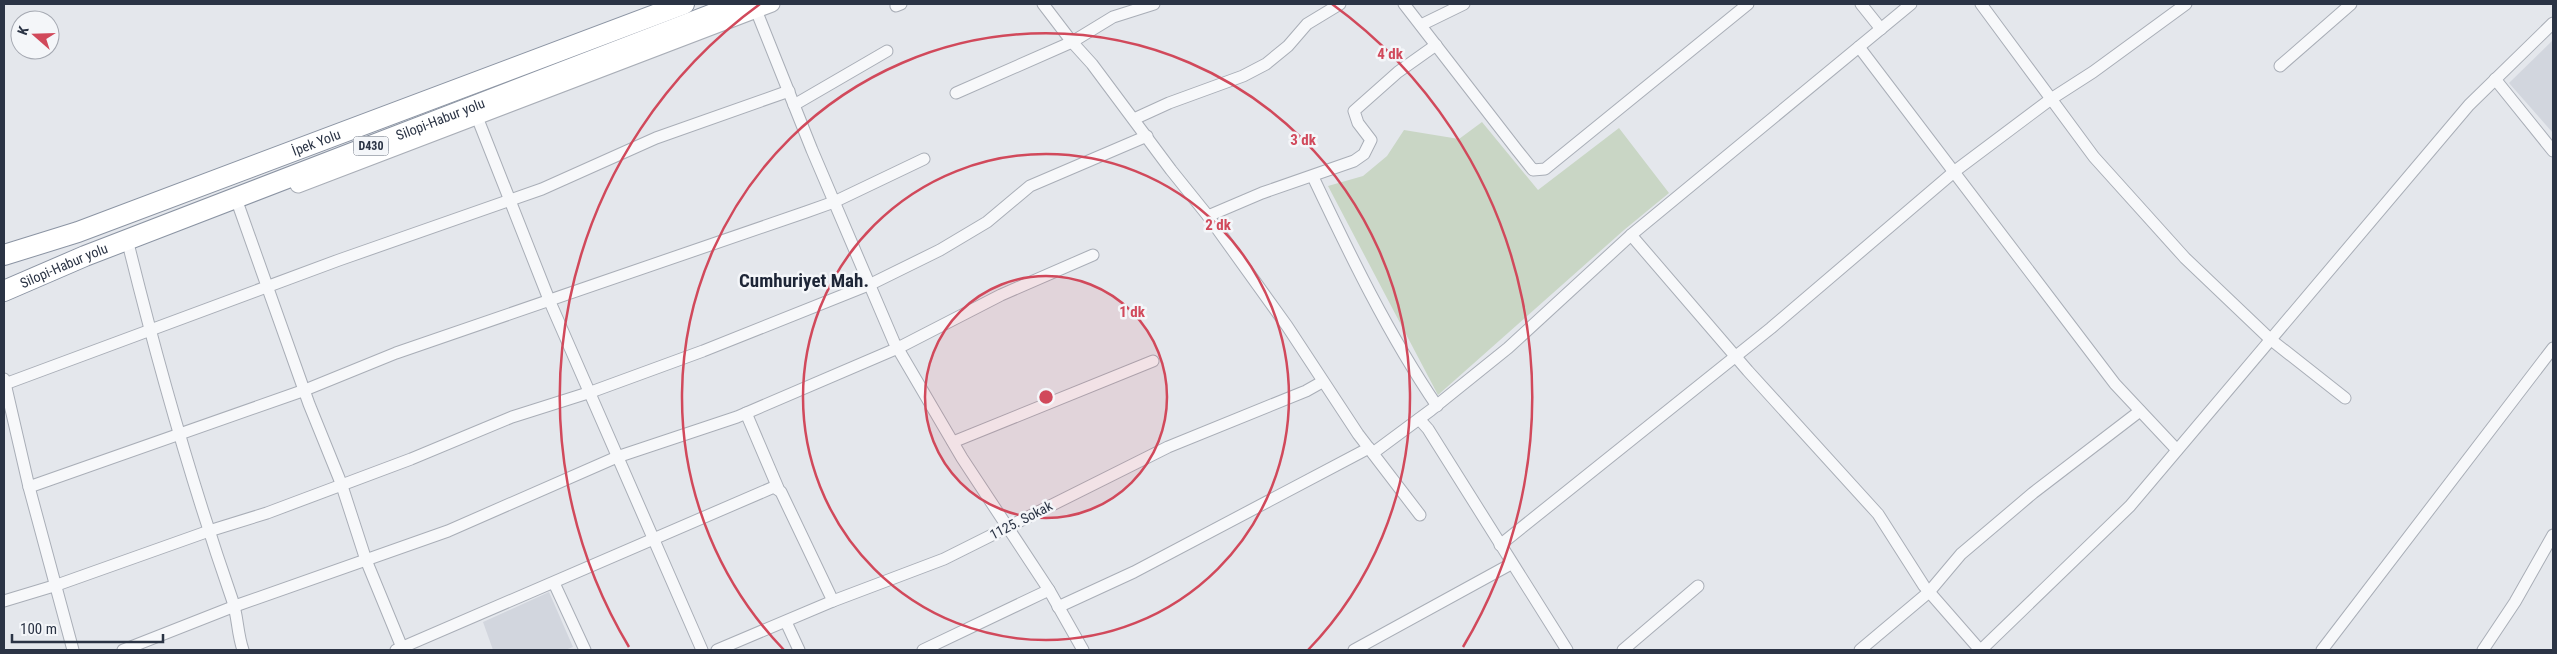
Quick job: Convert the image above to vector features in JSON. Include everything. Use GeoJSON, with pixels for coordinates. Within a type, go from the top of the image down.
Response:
{"type":"FeatureCollection","features":[{"type":"Feature","properties":{"kind":"highway","name":"İpek Yolu"},"geometry":{"type":"LineString","coordinates":[[4,255],[78,232],[684,4]]}},
{"type":"Feature","properties":{"kind":"highway","name":"Silopi-Habur yolu"},"geometry":{"type":"LineString","coordinates":[[4,291],[85,256],[128,244],[619,50],[747,7]]}},
{"type":"Feature","properties":{"kind":"highway"},"geometry":{"type":"LineString","coordinates":[[612,31],[619,50]]}},
{"type":"Feature","properties":{"kind":"street"},"geometry":{"type":"LineString","coordinates":[[243,650],[238,638],[235,606],[209,531],[179,434],[128,244],[239,207],[477,117],[747,7],[772,4]]}},
{"type":"Feature","properties":{"kind":"street"},"geometry":{"type":"LineString","coordinates":[[1043,4],[1072,42],[1092,64],[1208,216],[1287,326],[1322,382],[1420,515]]}},
{"type":"Feature","properties":{"kind":"street"},"geometry":{"type":"LineString","coordinates":[[956,93],[1072,42],[1113,17],[1154,4]]}},
{"type":"Feature","properties":{"kind":"street"},"geometry":{"type":"LineString","coordinates":[[1134,119],[1168,103],[1243,76],[1266,64],[1288,46],[1307,24],[1340,4]]}},
{"type":"Feature","properties":{"kind":"street"},"geometry":{"type":"LineString","coordinates":[[1404,4],[1528,164],[1537,172],[1546,169],[1748,4]]}},
{"type":"Feature","properties":{"kind":"street"},"geometry":{"type":"LineString","coordinates":[[1421,25],[1464,4]]}},
{"type":"Feature","properties":{"kind":"street"},"geometry":{"type":"LineString","coordinates":[[1861,4],[1880,29]]}},
{"type":"Feature","properties":{"kind":"street"},"geometry":{"type":"LineString","coordinates":[[1058,607],[1134,572],[1371,450],[1419,419],[1508,348],[1631,236],[1911,4]]}},
{"type":"Feature","properties":{"kind":"street"},"geometry":{"type":"LineString","coordinates":[[1981,4],[2094,157],[2185,258],[2270,339],[2346,398]]}},
{"type":"Feature","properties":{"kind":"street"},"geometry":{"type":"LineString","coordinates":[[1500,545],[1736,355],[1955,172],[2051,99],[2093,72],[2186,4]]}},
{"type":"Feature","properties":{"kind":"street"},"geometry":{"type":"LineString","coordinates":[[2280,66],[2351,4]]}},
{"type":"Feature","properties":{"kind":"street"},"geometry":{"type":"LineString","coordinates":[[747,7],[789,91],[834,202],[898,348],[953,442],[1049,590],[1083,650]]}},
{"type":"Feature","properties":{"kind":"street"},"geometry":{"type":"LineString","coordinates":[[1631,236],[1878,514],[1929,592],[1981,650],[2130,506],[2469,105],[2553,23]]}},
{"type":"Feature","properties":{"kind":"street"},"geometry":{"type":"LineString","coordinates":[[1208,216],[1262,193],[1313,177],[1354,161],[1364,154],[1371,140],[1358,123],[1354,111],[1398,72],[1436,45]]}},
{"type":"Feature","properties":{"kind":"street"},"geometry":{"type":"LineString","coordinates":[[1859,47],[2115,384],[2177,450]]}},
{"type":"Feature","properties":{"kind":"street"},"geometry":{"type":"LineString","coordinates":[[794,104],[887,51]]}},
{"type":"Feature","properties":{"kind":"street"},"geometry":{"type":"LineString","coordinates":[[2495,79],[2553,150]]}},
{"type":"Feature","properties":{"kind":"street"},"geometry":{"type":"LineString","coordinates":[[73,650],[4,382],[269,288],[339,260],[542,189],[656,138],[789,91]]}},
{"type":"Feature","properties":{"kind":"street"},"geometry":{"type":"LineString","coordinates":[[477,117],[550,302],[591,392],[651,538],[702,650]]}},
{"type":"Feature","properties":{"kind":"street"},"geometry":{"type":"LineString","coordinates":[[4,601],[57,585],[267,512],[341,483],[411,459],[512,417],[591,392],[703,351],[871,284],[940,250],[987,222],[1030,186],[1147,136]]}},
{"type":"Feature","properties":{"kind":"street"},"geometry":{"type":"LineString","coordinates":[[30,487],[305,390],[396,353],[550,302],[834,202],[924,158]]}},
{"type":"Feature","properties":{"kind":"street"},"geometry":{"type":"LineString","coordinates":[[1313,177],[1351,259],[1413,371],[1437,406]]}},
{"type":"Feature","properties":{"kind":"street"},"geometry":{"type":"LineString","coordinates":[[239,207],[305,390],[341,483],[366,560],[401,649],[554,583],[651,538],[766,490],[778,488]]}},
{"type":"Feature","properties":{"kind":"street"},"geometry":{"type":"LineString","coordinates":[[123,650],[235,606],[448,531],[617,457],[746,413],[898,348],[1001,294],[1093,255]]}},
{"type":"Feature","properties":{"kind":"street"},"geometry":{"type":"LineString","coordinates":[[2322,650],[2553,348]]}},
{"type":"Feature","properties":{"kind":"street"},"geometry":{"type":"LineString","coordinates":[[953,442],[1153,361]]}},
{"type":"Feature","properties":{"kind":"street","name":"1125. Sokak"},"geometry":{"type":"LineString","coordinates":[[717,650],[833,601],[944,559],[1168,447],[1306,392],[1322,382]]}},
{"type":"Feature","properties":{"kind":"street"},"geometry":{"type":"LineString","coordinates":[[1860,650],[1929,592],[1960,554],[2033,492],[2140,411]]}},
{"type":"Feature","properties":{"kind":"street"},"geometry":{"type":"LineString","coordinates":[[746,413],[778,488],[833,601]]}},
{"type":"Feature","properties":{"kind":"street"},"geometry":{"type":"LineString","coordinates":[[1419,419],[1428,429],[1511,564],[1567,650]]}},
{"type":"Feature","properties":{"kind":"street"},"geometry":{"type":"LineString","coordinates":[[2483,650],[2515,602],[2553,535]]}},
{"type":"Feature","properties":{"kind":"street"},"geometry":{"type":"LineString","coordinates":[[1354,650],[1511,564]]}},
{"type":"Feature","properties":{"kind":"street"},"geometry":{"type":"LineString","coordinates":[[554,583],[585,650]]}},
{"type":"Feature","properties":{"kind":"street"},"geometry":{"type":"LineString","coordinates":[[1623,650],[1698,586]]}},
{"type":"Feature","properties":{"kind":"street"},"geometry":{"type":"LineString","coordinates":[[924,650],[1049,590]]}},
{"type":"Feature","properties":{"kind":"street"},"geometry":{"type":"LineString","coordinates":[[786,622],[799,650]]}},
{"type":"Feature","properties":{"kind":"shaded area"},"geometry":{"type":"Polygon","coordinates":[[[2553,40],[2553,133],[2509,83],[2553,40]]]}},
{"type":"Feature","properties":{"kind":"shaded area"},"geometry":{"type":"Polygon","coordinates":[[[549,592],[573,647],[565,650],[493,650],[483,622],[549,592]]]}},
{"type":"Feature","properties":{"kind":"green space"},"geometry":{"type":"Polygon","coordinates":[[[1482,122],[1538,190],[1619,128],[1669,193],[1624,230],[1438,395],[1328,186],[1363,176],[1387,156],[1404,130],[1459,139],[1482,122]]]}},
{"type":"Feature","properties":{"kind":"district","name":"Cumhuriyet Mah."},"geometry":{"type":"Point","coordinates":[804,280]}}]}
